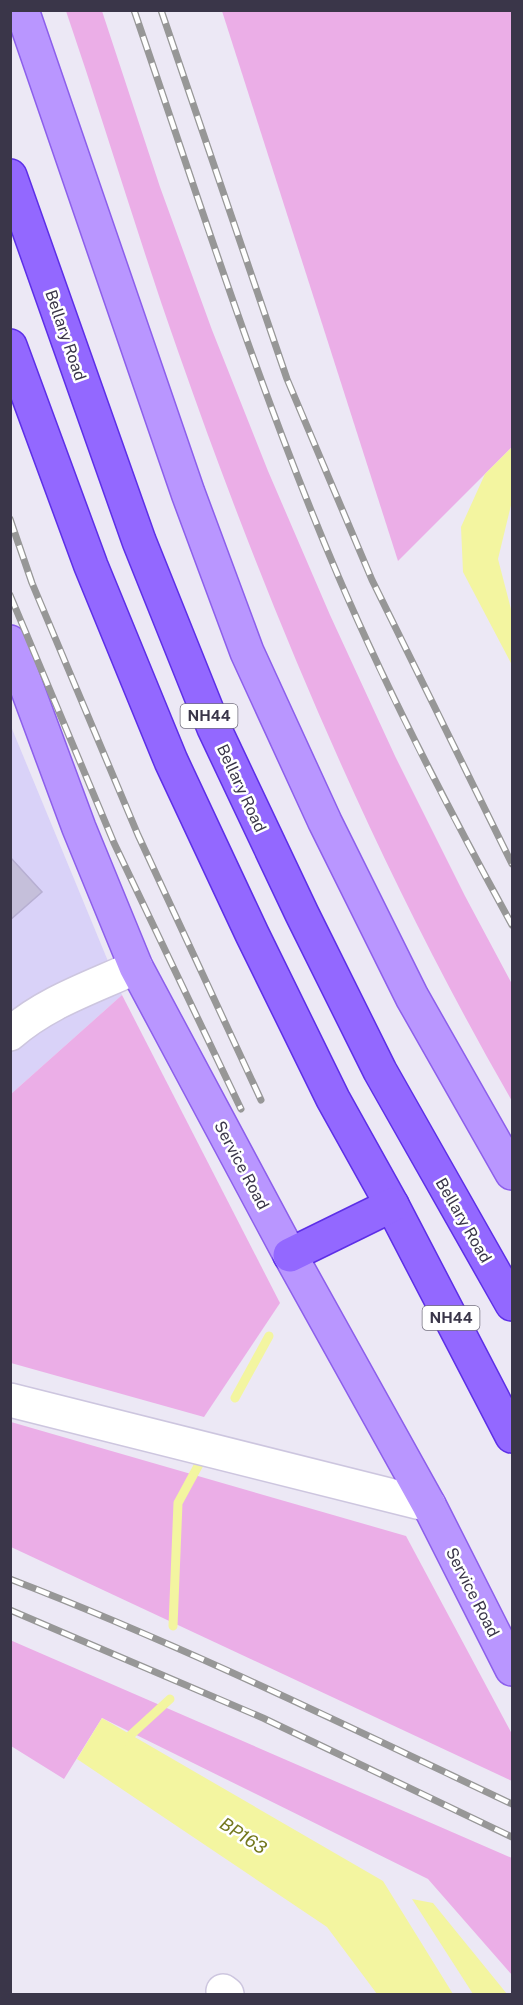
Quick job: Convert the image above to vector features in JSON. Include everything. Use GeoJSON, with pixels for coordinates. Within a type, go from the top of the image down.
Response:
{"type":"FeatureCollection","features":[{"type":"Feature","properties":{"kind":"highway","name":"Bellary Road"},"geometry":{"type":"LineString","coordinates":[[10,176],[139,541],[214,728],[302,914],[380,1071],[513,1304]]}},
{"type":"Feature","properties":{"kind":"highway","name":"NH44"},"geometry":{"type":"LineString","coordinates":[[10,346],[91,566],[171,761],[333,1099],[513,1436]]}},
{"type":"Feature","properties":{"kind":"highway"},"geometry":{"type":"LineString","coordinates":[[290,1255],[390,1203]]}},
{"type":"Feature","properties":{"kind":"main road"},"geometry":{"type":"LineString","coordinates":[[22,10],[180,471],[247,652],[325,822],[407,987],[513,1173]]}},
{"type":"Feature","properties":{"kind":"main road","name":"Service Road"},"geometry":{"type":"LineString","coordinates":[[10,642],[79,828],[136,967],[290,1255],[429,1505],[513,1669]]}},
{"type":"Feature","properties":{"kind":"street"},"geometry":{"type":"LineString","coordinates":[[10,1034],[44,1008],[136,967]]}},
{"type":"Feature","properties":{"kind":"street"},"geometry":{"type":"LineString","coordinates":[[10,1400],[429,1505]]}},
{"type":"Feature","properties":{"kind":"shaded area"},"geometry":{"type":"Polygon","coordinates":[[[66,11],[102,11],[160,187],[212,330],[268,471],[330,615],[395,756],[512,984],[512,1101],[415,921],[328,735],[288,641],[179,354],[66,11]]]}},
{"type":"Feature","properties":{"kind":"shaded area"},"geometry":{"type":"Polygon","coordinates":[[[222,11],[512,11],[512,447],[398,561],[222,11]]]}},
{"type":"Feature","properties":{"kind":"shaded area"},"geometry":{"type":"Polygon","coordinates":[[[10,724],[122,995],[11,1094],[10,1094],[10,724]]]}},
{"type":"Feature","properties":{"kind":"shaded area"},"geometry":{"type":"Polygon","coordinates":[[[122,995],[280,1303],[204,1417],[11,1363],[11,1094],[122,995]]]}},
{"type":"Feature","properties":{"kind":"shaded area"},"geometry":{"type":"Polygon","coordinates":[[[11,1422],[406,1536],[512,1734],[512,1781],[11,1547],[11,1422]]]}},
{"type":"Feature","properties":{"kind":"shaded area"},"geometry":{"type":"Polygon","coordinates":[[[10,1640],[512,1858],[512,1975],[428,1879],[102,1718],[64,1779],[11,1746],[10,1640]]]}},
{"type":"Feature","properties":{"kind":"water"},"geometry":{"type":"Polygon","coordinates":[[[512,447],[512,501],[498,559],[512,613],[512,665],[463,572],[461,527],[485,474],[512,447]]]}},
{"type":"Feature","properties":{"kind":"water"},"geometry":{"type":"Polygon","coordinates":[[[102,1718],[383,1881],[453,1994],[377,1994],[327,1927],[77,1759],[102,1718]]]}},
{"type":"Feature","properties":{"kind":"water"},"geometry":{"type":"Polygon","coordinates":[[[412,1899],[433,1903],[507,1994],[473,1994],[412,1899]]]}},
{"type":"Feature","properties":{"kind":"building"},"geometry":{"type":"Polygon","coordinates":[[[10,857],[42,892],[10,920],[10,857]]]}},
{"type":"Feature","properties":{"kind":"waterway"},"geometry":{"type":"LineString","coordinates":[[235,1398],[269,1336]]}},
{"type":"Feature","properties":{"kind":"waterway"},"geometry":{"type":"LineString","coordinates":[[173,1626],[178,1503],[204,1455]]}},
{"type":"Feature","properties":{"kind":"waterway","name":"BP163"},"geometry":{"type":"LineString","coordinates":[[123,1742],[170,1699]]}},
{"type":"Feature","properties":{"kind":"railway"},"geometry":{"type":"LineString","coordinates":[[134,10],[231,296],[310,508],[339,578],[400,710],[443,797],[512,925]]}},
{"type":"Feature","properties":{"kind":"railway"},"geometry":{"type":"LineString","coordinates":[[161,10],[287,379],[372,580],[512,864]]}},
{"type":"Feature","properties":{"kind":"railway"},"geometry":{"type":"LineString","coordinates":[[10,519],[32,583],[138,835],[261,1100]]}},
{"type":"Feature","properties":{"kind":"railway"},"geometry":{"type":"LineString","coordinates":[[10,595],[114,843],[241,1109]]}},
{"type":"Feature","properties":{"kind":"railway"},"geometry":{"type":"LineString","coordinates":[[10,1579],[201,1659],[512,1804]]}},
{"type":"Feature","properties":{"kind":"railway"},"geometry":{"type":"LineString","coordinates":[[10,1610],[263,1718],[512,1837]]}}]}
